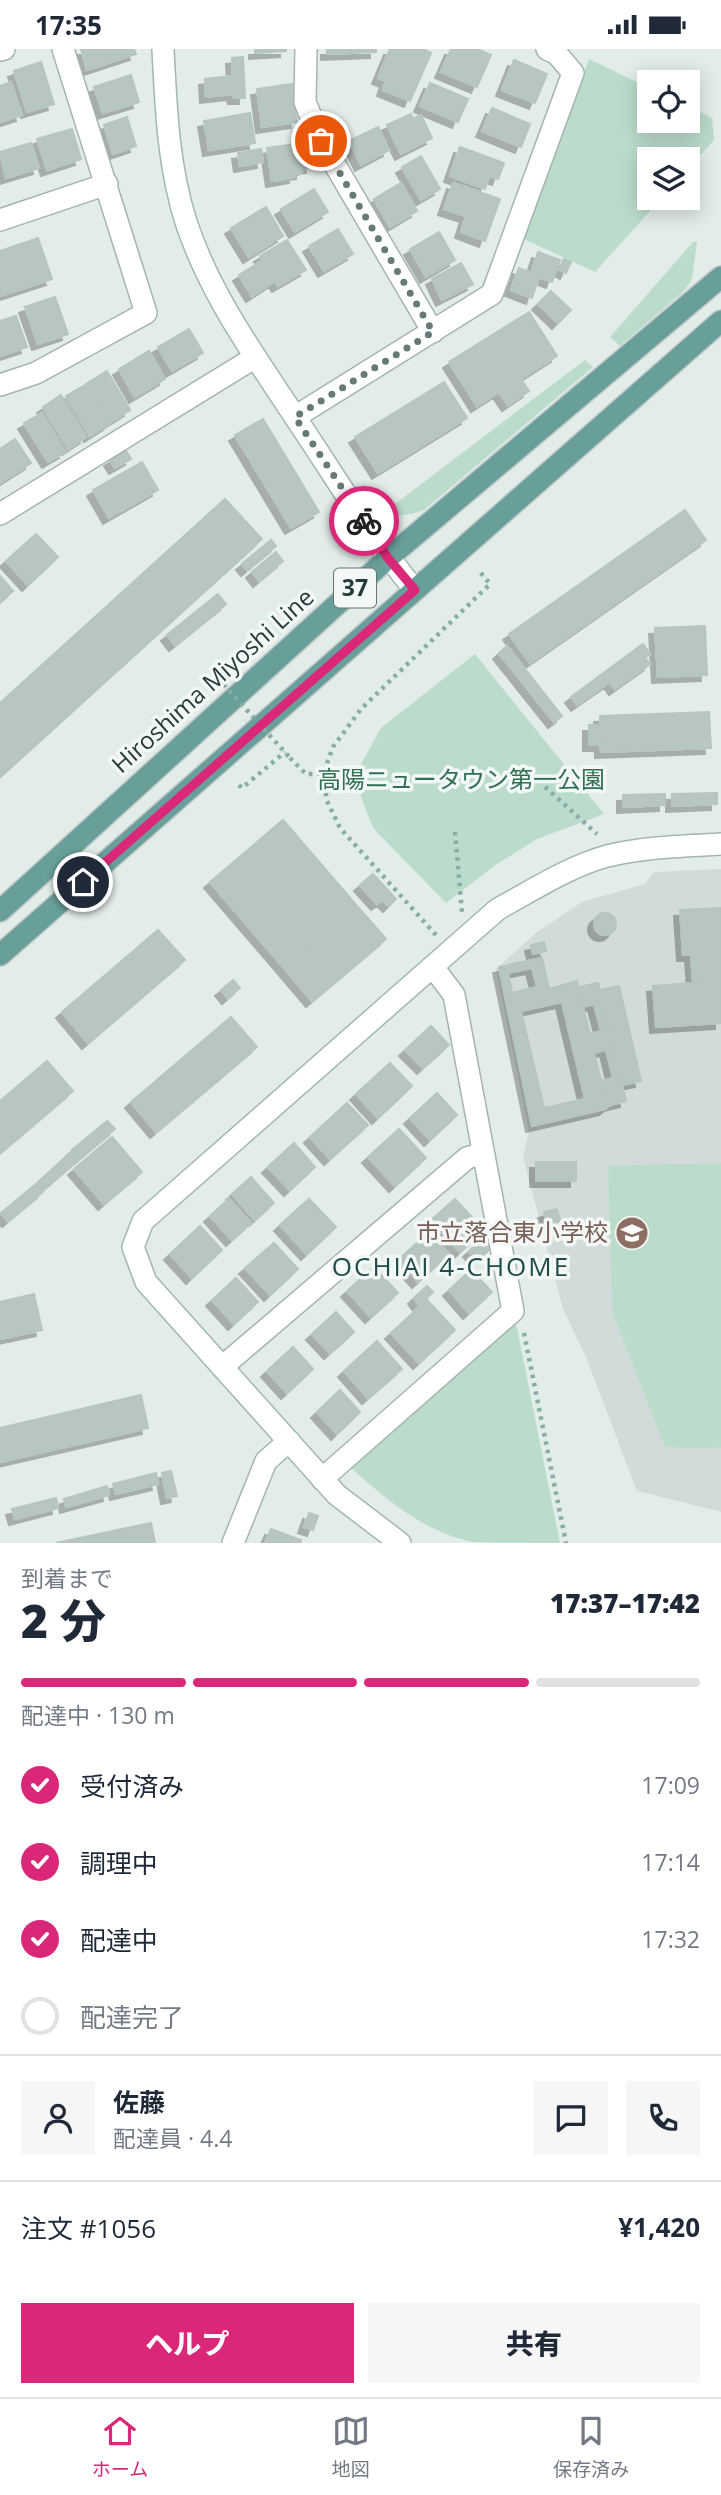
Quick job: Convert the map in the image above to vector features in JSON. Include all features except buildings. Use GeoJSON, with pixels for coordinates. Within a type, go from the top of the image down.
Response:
{"type":"FeatureCollection","features":[{"type":"Feature","properties":{"kind":"main road","name":"Hiroshima Miyoshi Line"},"geometry":{"type":"LineString","coordinates":[[0,911],[388,558],[721,277]]}},
{"type":"Feature","properties":{"kind":"main road","name":"37"},"geometry":{"type":"LineString","coordinates":[[0,955],[721,321]]}},
{"type":"Feature","properties":{"kind":"street"},"geometry":{"type":"LineString","coordinates":[[0,385],[36,373],[146,313],[63,49]]}},
{"type":"Feature","properties":{"kind":"street"},"geometry":{"type":"LineString","coordinates":[[163,49],[167,130],[187,222],[209,277],[254,358],[388,558],[415,590]]}},
{"type":"Feature","properties":{"kind":"street"},"geometry":{"type":"LineString","coordinates":[[306,49],[305,102],[321,141],[433,332]]}},
{"type":"Feature","properties":{"kind":"street"},"geometry":{"type":"LineString","coordinates":[[295,417],[492,295],[573,73],[557,54],[547,49]]}},
{"type":"Feature","properties":{"kind":"street"},"geometry":{"type":"LineString","coordinates":[[0,220],[107,184]]}},
{"type":"Feature","properties":{"kind":"street"},"geometry":{"type":"LineString","coordinates":[[0,514],[254,358]]}},
{"type":"Feature","properties":{"kind":"street"},"geometry":{"type":"LineString","coordinates":[[396,1542],[337,1495],[146,1282],[133,1247],[144,1221],[498,909],[554,878],[605,857],[662,846],[721,844]]}},
{"type":"Feature","properties":{"kind":"street"},"geometry":{"type":"LineString","coordinates":[[323,1479],[513,1311],[454,995],[433,967]]}},
{"type":"Feature","properties":{"kind":"street"},"geometry":{"type":"LineString","coordinates":[[222,1367],[467,1158],[483,1153]]}},
{"type":"Feature","properties":{"kind":"street"},"geometry":{"type":"LineString","coordinates":[[233,1543],[265,1461],[289,1441]]}},
{"type":"Feature","properties":{"kind":"path"},"geometry":{"type":"LineString","coordinates":[[436,936],[340,828],[327,801],[323,774],[333,747],[361,709],[490,584],[480,572]]}},
{"type":"Feature","properties":{"kind":"path"},"geometry":{"type":"LineString","coordinates":[[218,678],[306,774],[323,774]]}},
{"type":"Feature","properties":{"kind":"path"},"geometry":{"type":"LineString","coordinates":[[239,785],[242,788],[285,752]]}},
{"type":"Feature","properties":{"kind":"path"},"geometry":{"type":"LineString","coordinates":[[545,787],[597,834]]}},
{"type":"Feature","properties":{"kind":"path"},"geometry":{"type":"LineString","coordinates":[[456,832],[462,913]]}},
{"type":"Feature","properties":{"kind":"path"},"geometry":{"type":"LineString","coordinates":[[513,1311],[522,1322],[566,1543]]}},
{"type":"Feature","properties":{"kind":"shaded area","name":"市立落合東小学校"},"geometry":{"type":"Polygon","coordinates":[[[721,869],[721,1512],[637,1491],[586,1357],[563,1309],[523,1157],[529,1131],[496,969],[536,933],[582,902],[645,884],[654,872],[721,869]]]}},
{"type":"Feature","properties":{"kind":"green space"},"geometry":{"type":"Polygon","coordinates":[[[589,59],[637,82],[637,133],[700,133],[700,112],[712,118],[714,140],[700,156],[700,147],[637,147],[637,210],[651,210],[595,272],[524,239],[589,59]]]}},
{"type":"Feature","properties":{"kind":"green space"},"geometry":{"type":"Polygon","coordinates":[[[693,242],[697,242],[692,279],[684,291],[620,346],[610,337],[693,242]]]}},
{"type":"Feature","properties":{"kind":"green space"},"geometry":{"type":"Polygon","coordinates":[[[585,360],[593,367],[424,510],[401,515],[387,510],[585,360]]]}},
{"type":"Feature","properties":{"kind":"green space","name":"高陽ニュータウン第一公園"},"geometry":{"type":"Polygon","coordinates":[[[475,654],[604,814],[537,839],[494,866],[446,903],[373,828],[361,797],[361,764],[381,728],[475,654]]]}},
{"type":"Feature","properties":{"kind":"green space"},"geometry":{"type":"Polygon","coordinates":[[[721,1163],[721,1448],[665,1447],[612,1311],[608,1166],[721,1163]]]}},
{"type":"Feature","properties":{"kind":"green space"},"geometry":{"type":"Polygon","coordinates":[[[513,1321],[517,1328],[560,1543],[473,1542],[455,1537],[406,1512],[349,1466],[513,1321]]]}},
{"type":"Feature","properties":{"kind":"way so far"},"geometry":{"type":"LineString","coordinates":[[321,141],[433,332],[295,417],[364,521]]}},
{"type":"Feature","properties":{"kind":"place","name":"市立落合東小学校"},"geometry":{"type":"Point","coordinates":[632,1233]}},
{"type":"Feature","properties":{"kind":"district","name":"OCHIAI 4-CHOME"},"geometry":{"type":"Point","coordinates":[451,1267]}},
{"type":"Feature","properties":{"kind":"route"},"geometry":{"type":"LineString","coordinates":[[83,882],[415,590],[388,558],[364,521]]}}]}
